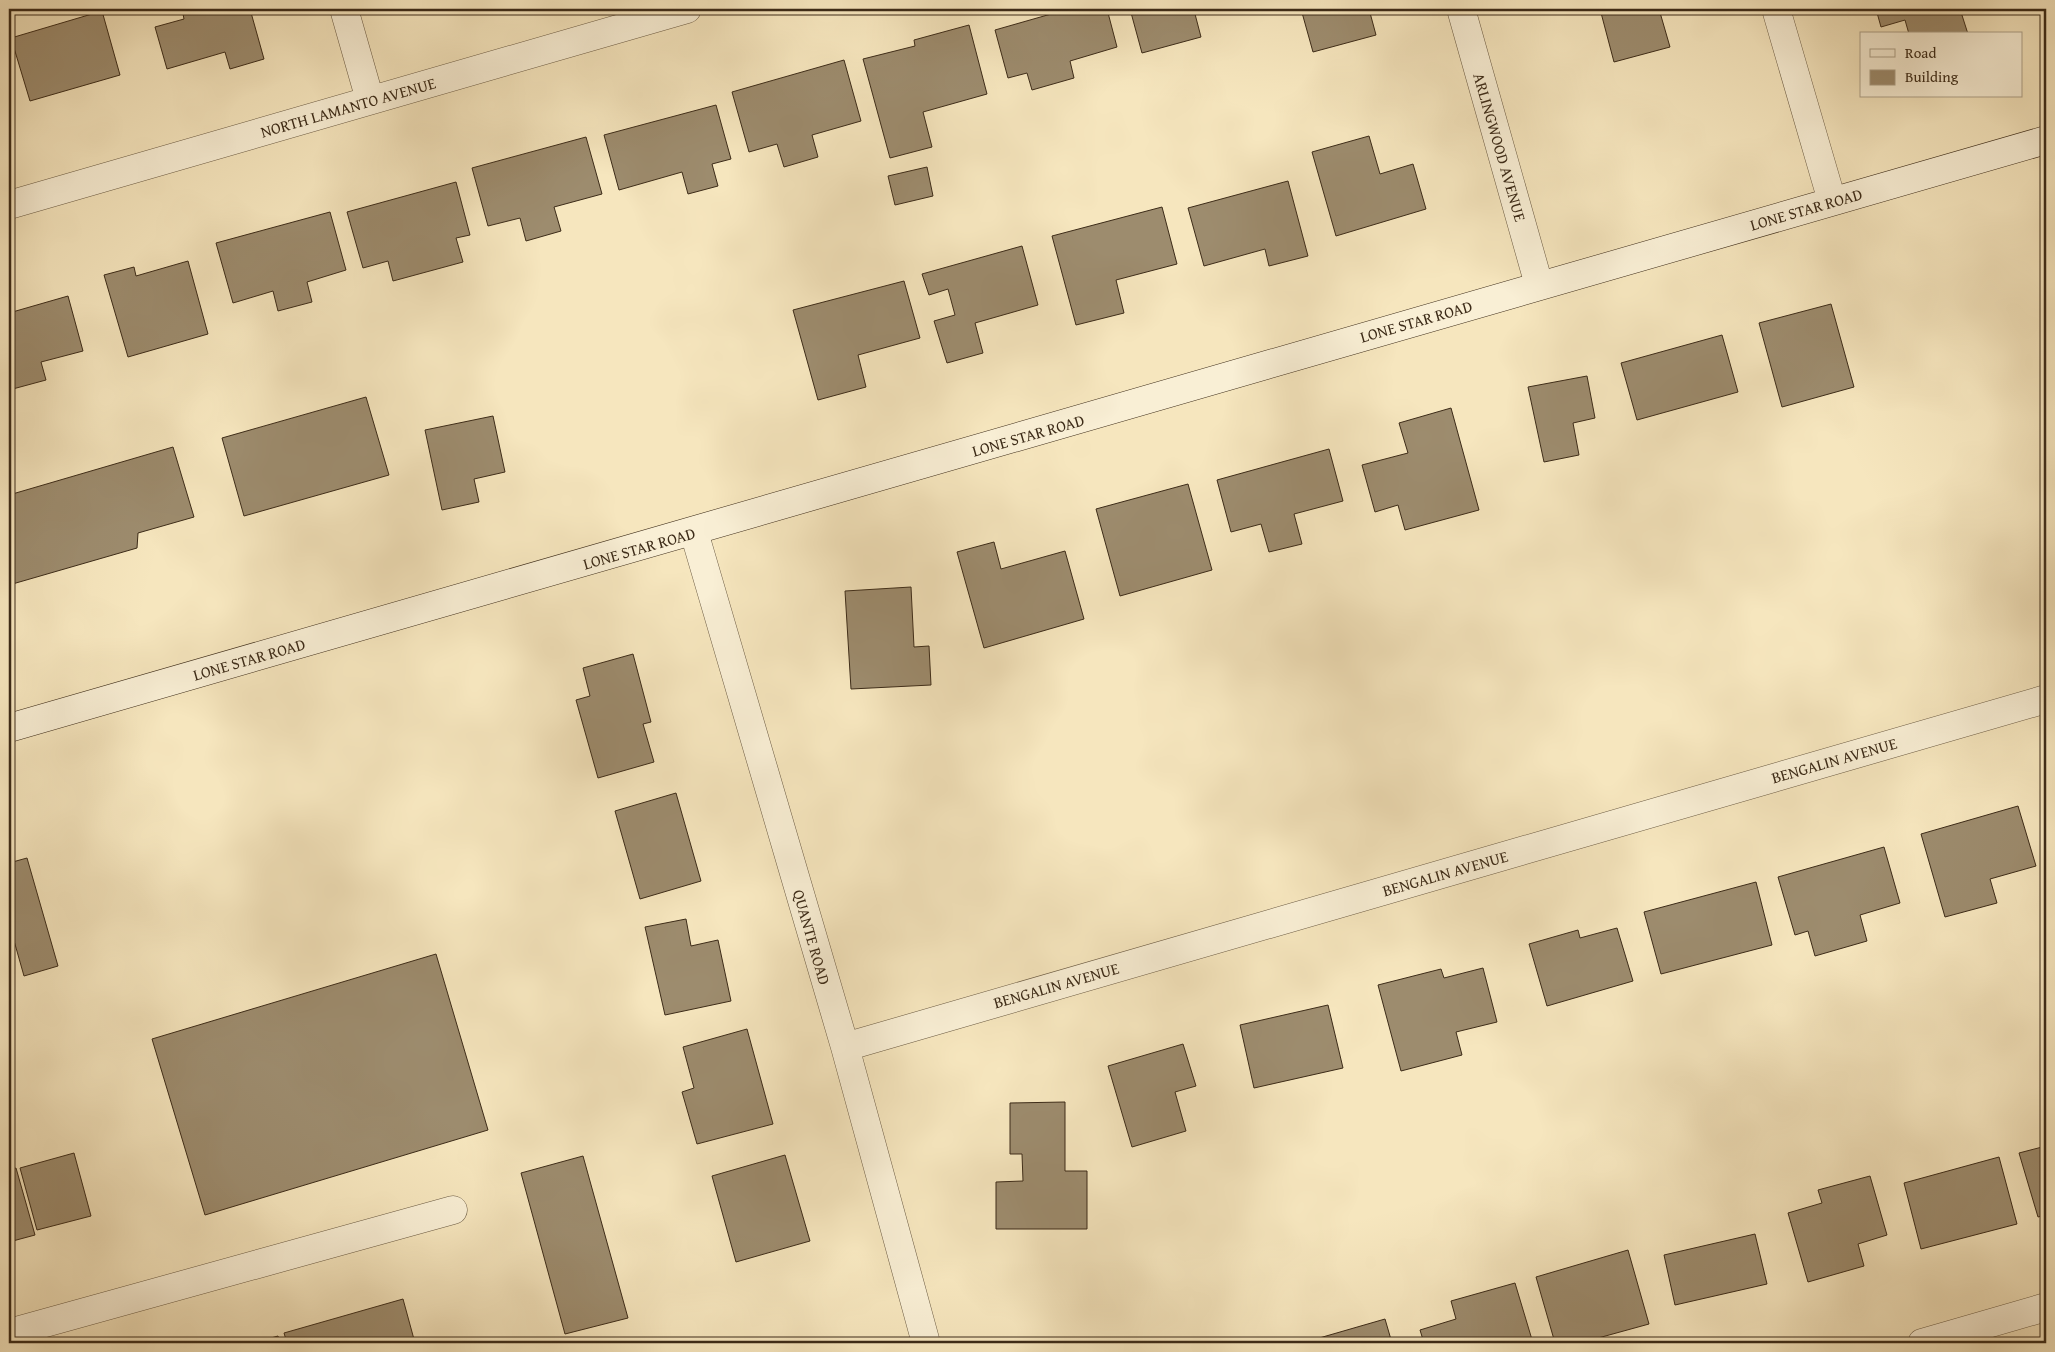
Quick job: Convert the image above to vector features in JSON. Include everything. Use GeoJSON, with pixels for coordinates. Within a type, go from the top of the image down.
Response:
{"type":"FeatureCollection","features":[{"type":"Feature","properties":{"kind":"street"},"geometry":{"type":"LineString","coordinates":[[344,9],[370,100]]}},
{"type":"Feature","properties":{"kind":"street","name":"NORTH LAMANTO AVENUE"},"geometry":{"type":"LineString","coordinates":[[9,205],[687,9]]}},
{"type":"Feature","properties":{"kind":"street","name":"ARLINGWOOD AVENUE"},"geometry":{"type":"LineString","coordinates":[[1461,9],[1539,285]]}},
{"type":"Feature","properties":{"kind":"street"},"geometry":{"type":"LineString","coordinates":[[1776,9],[1832,201]]}},
{"type":"Feature","properties":{"kind":"street","name":"LONE STAR ROAD"},"geometry":{"type":"LineString","coordinates":[[9,728],[694,532],[1539,285],[2046,140]]}},
{"type":"Feature","properties":{"kind":"street","name":"QUANTE ROAD"},"geometry":{"type":"LineString","coordinates":[[694,532],[844,1047],[926,1343]]}},
{"type":"Feature","properties":{"kind":"street","name":"BENGALIN AVENUE"},"geometry":{"type":"LineString","coordinates":[[844,1047],[2046,699]]}},
{"type":"Feature","properties":{"kind":"street"},"geometry":{"type":"LineString","coordinates":[[9,1333],[453,1210]]}},
{"type":"Feature","properties":{"kind":"street"},"geometry":{"type":"LineString","coordinates":[[1922,1343],[2046,1307]]}},
{"type":"Feature","properties":{"kind":"building"},"geometry":{"type":"Polygon","coordinates":[[[182,9],[250,9],[264,59],[230,69],[225,52],[167,69],[155,27],[184,19],[182,9]]]}},
{"type":"Feature","properties":{"kind":"building"},"geometry":{"type":"Polygon","coordinates":[[[1058,9],[1107,9],[1117,47],[1070,61],[1074,78],[1032,90],[1027,73],[1008,78],[995,30],[1058,12],[1058,9]]]}},
{"type":"Feature","properties":{"kind":"building"},"geometry":{"type":"Polygon","coordinates":[[[1130,9],[1215,9],[1195,14],[1201,37],[1142,53],[1130,9]]]}},
{"type":"Feature","properties":{"kind":"building"},"geometry":{"type":"Polygon","coordinates":[[[1301,9],[1369,9],[1376,35],[1313,52],[1301,9]]]}},
{"type":"Feature","properties":{"kind":"building"},"geometry":{"type":"Polygon","coordinates":[[[1600,9],[1659,9],[1670,47],[1614,62],[1600,9]]]}},
{"type":"Feature","properties":{"kind":"building"},"geometry":{"type":"Polygon","coordinates":[[[1876,9],[1960,9],[1967,32],[1908,32],[1905,20],[1881,27],[1876,9]]]}},
{"type":"Feature","properties":{"kind":"building"},"geometry":{"type":"Polygon","coordinates":[[[102,11],[120,75],[30,101],[11,38],[102,11]]]}},
{"type":"Feature","properties":{"kind":"building"},"geometry":{"type":"Polygon","coordinates":[[[969,25],[987,94],[923,112],[932,147],[890,158],[863,59],[915,46],[914,40],[969,25]]]}},
{"type":"Feature","properties":{"kind":"building"},"geometry":{"type":"Polygon","coordinates":[[[844,60],[861,121],[812,135],[818,157],[784,167],[777,144],[749,152],[732,92],[844,60]]]}},
{"type":"Feature","properties":{"kind":"building"},"geometry":{"type":"Polygon","coordinates":[[[716,105],[731,159],[712,164],[718,186],[688,194],[682,172],[619,190],[604,135],[716,105]]]}},
{"type":"Feature","properties":{"kind":"building"},"geometry":{"type":"Polygon","coordinates":[[[1369,136],[1380,174],[1413,164],[1426,209],[1336,236],[1312,152],[1369,136]]]}},
{"type":"Feature","properties":{"kind":"building"},"geometry":{"type":"Polygon","coordinates":[[[586,137],[602,194],[554,207],[561,231],[526,241],[520,218],[488,226],[472,168],[586,137]]]}},
{"type":"Feature","properties":{"kind":"building"},"geometry":{"type":"Polygon","coordinates":[[[927,167],[933,196],[895,205],[888,176],[927,167]]]}},
{"type":"Feature","properties":{"kind":"building"},"geometry":{"type":"Polygon","coordinates":[[[1288,181],[1308,256],[1269,266],[1265,249],[1204,266],[1188,208],[1288,181]]]}},
{"type":"Feature","properties":{"kind":"building"},"geometry":{"type":"Polygon","coordinates":[[[456,182],[470,235],[456,238],[463,262],[393,281],[388,261],[363,268],[347,212],[456,182]]]}},
{"type":"Feature","properties":{"kind":"building"},"geometry":{"type":"Polygon","coordinates":[[[1162,207],[1177,264],[1116,280],[1124,313],[1076,325],[1052,236],[1162,207]]]}},
{"type":"Feature","properties":{"kind":"building"},"geometry":{"type":"Polygon","coordinates":[[[330,212],[346,270],[307,282],[312,302],[278,311],[273,291],[233,303],[216,243],[330,212]]]}},
{"type":"Feature","properties":{"kind":"building"},"geometry":{"type":"Polygon","coordinates":[[[1022,246],[1038,305],[975,323],[983,353],[947,363],[934,321],[955,315],[948,289],[929,295],[922,274],[1022,246]]]}},
{"type":"Feature","properties":{"kind":"building"},"geometry":{"type":"Polygon","coordinates":[[[188,261],[208,334],[128,357],[104,275],[134,267],[136,276],[188,261]]]}},
{"type":"Feature","properties":{"kind":"building"},"geometry":{"type":"Polygon","coordinates":[[[904,281],[920,338],[858,355],[866,387],[818,400],[793,310],[904,281]]]}},
{"type":"Feature","properties":{"kind":"building"},"geometry":{"type":"Polygon","coordinates":[[[68,296],[83,351],[41,362],[46,380],[9,390],[9,313],[68,296]]]}},
{"type":"Feature","properties":{"kind":"building"},"geometry":{"type":"Polygon","coordinates":[[[1831,304],[1854,387],[1782,407],[1759,323],[1831,304]]]}},
{"type":"Feature","properties":{"kind":"building"},"geometry":{"type":"Polygon","coordinates":[[[1722,335],[1738,392],[1637,420],[1621,363],[1722,335]]]}},
{"type":"Feature","properties":{"kind":"building"},"geometry":{"type":"Polygon","coordinates":[[[1587,376],[1595,418],[1573,423],[1579,455],[1544,462],[1528,387],[1587,376]]]}},
{"type":"Feature","properties":{"kind":"building"},"geometry":{"type":"Polygon","coordinates":[[[366,397],[389,475],[244,516],[222,438],[366,397]]]}},
{"type":"Feature","properties":{"kind":"building"},"geometry":{"type":"Polygon","coordinates":[[[1451,408],[1479,510],[1405,530],[1398,505],[1375,512],[1362,465],[1408,453],[1399,423],[1451,408]]]}},
{"type":"Feature","properties":{"kind":"building"},"geometry":{"type":"Polygon","coordinates":[[[493,416],[505,472],[474,479],[479,502],[442,510],[425,430],[493,416]]]}},
{"type":"Feature","properties":{"kind":"building"},"geometry":{"type":"Polygon","coordinates":[[[173,447],[194,517],[138,533],[137,548],[9,585],[9,495],[173,447]]]}},
{"type":"Feature","properties":{"kind":"building"},"geometry":{"type":"Polygon","coordinates":[[[1329,449],[1343,501],[1294,514],[1302,544],[1269,552],[1261,524],[1231,532],[1217,480],[1329,449]]]}},
{"type":"Feature","properties":{"kind":"building"},"geometry":{"type":"Polygon","coordinates":[[[1188,484],[1212,570],[1120,596],[1096,509],[1188,484]]]}},
{"type":"Feature","properties":{"kind":"building"},"geometry":{"type":"Polygon","coordinates":[[[994,542],[1001,569],[1065,551],[1084,619],[984,648],[957,552],[994,542]]]}},
{"type":"Feature","properties":{"kind":"building"},"geometry":{"type":"Polygon","coordinates":[[[911,587],[914,647],[929,646],[931,685],[851,689],[845,591],[911,587]]]}},
{"type":"Feature","properties":{"kind":"building"},"geometry":{"type":"Polygon","coordinates":[[[633,654],[651,722],[643,724],[654,762],[598,778],[576,700],[590,696],[583,668],[633,654]]]}},
{"type":"Feature","properties":{"kind":"building"},"geometry":{"type":"Polygon","coordinates":[[[676,793],[701,881],[640,899],[615,811],[676,793]]]}},
{"type":"Feature","properties":{"kind":"building"},"geometry":{"type":"Polygon","coordinates":[[[2018,806],[2036,866],[1990,879],[1997,903],[1945,917],[1921,834],[2018,806]]]}},
{"type":"Feature","properties":{"kind":"building"},"geometry":{"type":"Polygon","coordinates":[[[1884,847],[1900,903],[1860,915],[1867,941],[1815,956],[1808,931],[1795,935],[1778,877],[1884,847]]]}},
{"type":"Feature","properties":{"kind":"building"},"geometry":{"type":"Polygon","coordinates":[[[27,858],[58,966],[24,976],[9,923],[9,863],[27,858]]]}},
{"type":"Feature","properties":{"kind":"building"},"geometry":{"type":"Polygon","coordinates":[[[1756,882],[1772,945],[1661,974],[1644,912],[1756,882]]]}},
{"type":"Feature","properties":{"kind":"building"},"geometry":{"type":"Polygon","coordinates":[[[686,919],[691,946],[718,940],[731,1001],[665,1015],[645,927],[686,919]]]}},
{"type":"Feature","properties":{"kind":"building"},"geometry":{"type":"Polygon","coordinates":[[[1617,928],[1633,981],[1547,1006],[1529,944],[1578,930],[1580,938],[1617,928]]]}},
{"type":"Feature","properties":{"kind":"building"},"geometry":{"type":"Polygon","coordinates":[[[436,954],[488,1130],[205,1215],[152,1039],[436,954]]]}},
{"type":"Feature","properties":{"kind":"building"},"geometry":{"type":"Polygon","coordinates":[[[1483,968],[1497,1022],[1456,1032],[1462,1055],[1401,1071],[1378,985],[1441,969],[1444,978],[1483,968]]]}},
{"type":"Feature","properties":{"kind":"building"},"geometry":{"type":"Polygon","coordinates":[[[1328,1005],[1343,1068],[1254,1088],[1240,1025],[1328,1005]]]}},
{"type":"Feature","properties":{"kind":"building"},"geometry":{"type":"Polygon","coordinates":[[[747,1029],[773,1124],[697,1144],[682,1092],[694,1088],[683,1047],[747,1029]]]}},
{"type":"Feature","properties":{"kind":"building"},"geometry":{"type":"Polygon","coordinates":[[[1183,1044],[1196,1086],[1175,1092],[1186,1131],[1132,1147],[1108,1066],[1183,1044]]]}},
{"type":"Feature","properties":{"kind":"building"},"geometry":{"type":"Polygon","coordinates":[[[1065,1102],[1065,1171],[1087,1171],[1087,1229],[996,1229],[996,1182],[1023,1181],[1022,1154],[1010,1154],[1010,1103],[1065,1102]]]}},
{"type":"Feature","properties":{"kind":"building"},"geometry":{"type":"Polygon","coordinates":[[[2046,1146],[2046,1215],[2038,1217],[2019,1153],[2046,1146]]]}},
{"type":"Feature","properties":{"kind":"building"},"geometry":{"type":"Polygon","coordinates":[[[74,1153],[91,1216],[37,1230],[20,1168],[74,1153]]]}},
{"type":"Feature","properties":{"kind":"building"},"geometry":{"type":"Polygon","coordinates":[[[785,1155],[810,1241],[736,1262],[712,1176],[785,1155]]]}},
{"type":"Feature","properties":{"kind":"building"},"geometry":{"type":"Polygon","coordinates":[[[583,1156],[628,1318],[565,1334],[521,1173],[583,1156]]]}},
{"type":"Feature","properties":{"kind":"building"},"geometry":{"type":"Polygon","coordinates":[[[1999,1157],[2017,1224],[1921,1249],[1904,1183],[1999,1157]]]}},
{"type":"Feature","properties":{"kind":"building"},"geometry":{"type":"Polygon","coordinates":[[[16,1168],[35,1235],[9,1242],[9,1170],[16,1168]]]}},
{"type":"Feature","properties":{"kind":"building"},"geometry":{"type":"Polygon","coordinates":[[[1870,1176],[1887,1235],[1858,1244],[1864,1266],[1808,1282],[1788,1213],[1822,1203],[1818,1190],[1870,1176]]]}},
{"type":"Feature","properties":{"kind":"building"},"geometry":{"type":"Polygon","coordinates":[[[1755,1234],[1767,1284],[1675,1305],[1664,1255],[1755,1234]]]}},
{"type":"Feature","properties":{"kind":"building"},"geometry":{"type":"Polygon","coordinates":[[[1628,1250],[1649,1324],[1580,1343],[1555,1343],[1536,1277],[1628,1250]]]}},
{"type":"Feature","properties":{"kind":"building"},"geometry":{"type":"Polygon","coordinates":[[[1515,1283],[1533,1343],[1424,1343],[1420,1330],[1456,1319],[1451,1301],[1515,1283]]]}},
{"type":"Feature","properties":{"kind":"building"},"geometry":{"type":"Polygon","coordinates":[[[403,1299],[415,1343],[287,1343],[284,1333],[403,1299]]]}},
{"type":"Feature","properties":{"kind":"building"},"geometry":{"type":"Polygon","coordinates":[[[1385,1319],[1392,1343],[1302,1343],[1385,1319]]]}},
{"type":"Feature","properties":{"kind":"building"},"geometry":{"type":"Polygon","coordinates":[[[278,1336],[280,1343],[253,1343],[278,1336]]]}}]}
